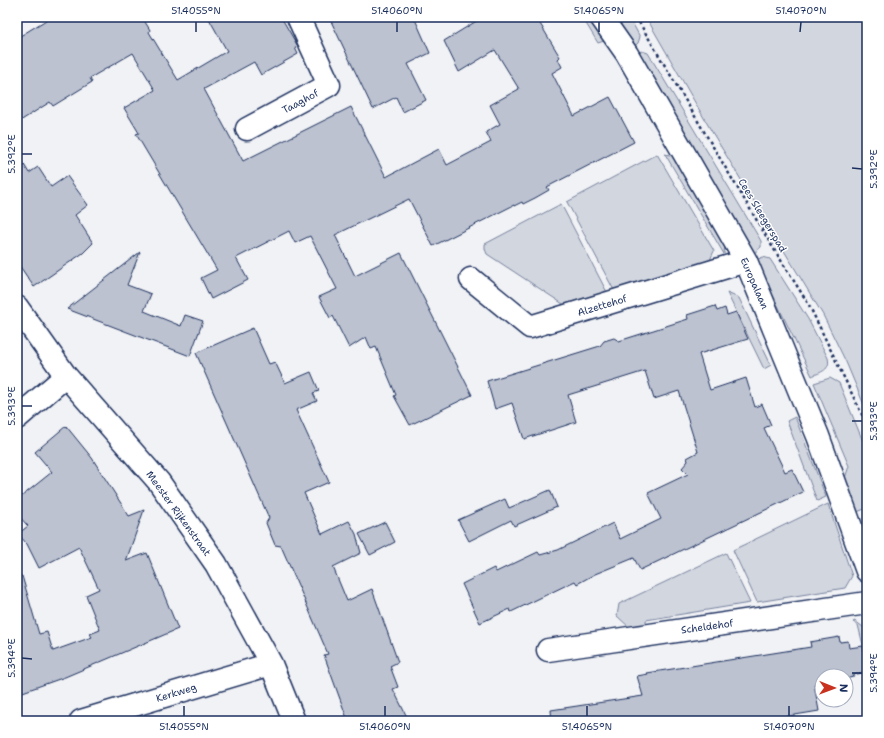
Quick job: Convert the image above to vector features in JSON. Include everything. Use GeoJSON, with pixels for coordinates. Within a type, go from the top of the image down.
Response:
{"type":"FeatureCollection","features":[{"type":"Feature","properties":{"kind":"street","name":"Taaghof"},"geometry":{"type":"LineString","coordinates":[[247,129],[329,85],[298,17]]}},
{"type":"Feature","properties":{"kind":"street","name":"Europalaan"},"geometry":{"type":"LineString","coordinates":[[601,17],[627,54],[746,261],[818,436],[867,571]]}},
{"type":"Feature","properties":{"kind":"street","name":"Alzettehof"},"geometry":{"type":"LineString","coordinates":[[471,279],[530,327],[746,261]]}},
{"type":"Feature","properties":{"kind":"street","name":"Meester Rijkenstraat"},"geometry":{"type":"LineString","coordinates":[[17,307],[66,376],[159,482],[216,564],[271,664],[294,721]]}},
{"type":"Feature","properties":{"kind":"street"},"geometry":{"type":"LineString","coordinates":[[17,418],[66,376]]}},
{"type":"Feature","properties":{"kind":"street","name":"Scheldehof"},"geometry":{"type":"LineString","coordinates":[[548,650],[867,603]]}},
{"type":"Feature","properties":{"kind":"street","name":"Kerkweg"},"geometry":{"type":"LineString","coordinates":[[81,721],[271,664]]}},
{"type":"Feature","properties":{"kind":"path","name":"Cees Sleegerspad"},"geometry":{"type":"LineString","coordinates":[[636,17],[809,305],[867,425]]}},
{"type":"Feature","properties":{"kind":"shaded area"},"geometry":{"type":"Polygon","coordinates":[[[582,17],[591,17],[604,41],[598,43],[582,17]]]}},
{"type":"Feature","properties":{"kind":"shaded area"},"geometry":{"type":"Polygon","coordinates":[[[612,17],[629,17],[640,37],[638,43],[631,49],[612,17]]]}},
{"type":"Feature","properties":{"kind":"shaded area"},"geometry":{"type":"Polygon","coordinates":[[[646,17],[867,17],[867,412],[846,362],[823,315],[712,132],[646,17]]]}},
{"type":"Feature","properties":{"kind":"shaded area"},"geometry":{"type":"Polygon","coordinates":[[[642,51],[648,53],[761,241],[761,247],[753,254],[634,54],[642,51]]]}},
{"type":"Feature","properties":{"kind":"shaded area"},"geometry":{"type":"Polygon","coordinates":[[[657,154],[714,251],[710,260],[712,266],[617,296],[567,202],[657,154]]]}},
{"type":"Feature","properties":{"kind":"shaded area"},"geometry":{"type":"Polygon","coordinates":[[[665,154],[674,156],[725,244],[724,254],[665,154]]]}},
{"type":"Feature","properties":{"kind":"shaded area"},"geometry":{"type":"Polygon","coordinates":[[[561,204],[610,298],[571,306],[563,304],[487,254],[485,244],[561,204]]]}},
{"type":"Feature","properties":{"kind":"shaded area"},"geometry":{"type":"Polygon","coordinates":[[[763,257],[770,259],[808,319],[828,358],[829,362],[827,368],[822,372],[812,376],[756,260],[763,257]]]}},
{"type":"Feature","properties":{"kind":"shaded area"},"geometry":{"type":"Polygon","coordinates":[[[727,293],[739,298],[771,365],[764,369],[727,293]]]}},
{"type":"Feature","properties":{"kind":"shaded area"},"geometry":{"type":"Polygon","coordinates":[[[830,378],[839,383],[867,451],[867,508],[857,512],[845,478],[849,466],[814,383],[830,378]]]}},
{"type":"Feature","properties":{"kind":"shaded area"},"geometry":{"type":"Polygon","coordinates":[[[795,417],[826,497],[817,501],[787,421],[795,417]]]}},
{"type":"Feature","properties":{"kind":"shaded area"},"geometry":{"type":"Polygon","coordinates":[[[828,504],[852,576],[845,588],[757,602],[733,550],[828,504]]]}},
{"type":"Feature","properties":{"kind":"shaded area"},"geometry":{"type":"Polygon","coordinates":[[[726,553],[750,603],[646,620],[646,628],[630,628],[617,616],[619,604],[726,553]]]}},
{"type":"Feature","properties":{"kind":"shaded area"},"geometry":{"type":"Polygon","coordinates":[[[855,621],[867,630],[867,661],[858,625],[853,622],[855,621]]]}},
{"type":"Feature","properties":{"kind":"building"},"geometry":{"type":"Polygon","coordinates":[[[51,17],[142,17],[150,30],[149,32],[178,80],[227,51],[208,17],[281,17],[298,47],[295,48],[298,54],[261,75],[254,62],[204,89],[243,161],[351,107],[386,177],[439,149],[447,165],[491,142],[486,132],[500,124],[490,105],[519,89],[495,50],[459,72],[444,41],[483,17],[536,17],[560,57],[558,59],[562,67],[552,73],[574,116],[610,97],[634,142],[547,187],[549,190],[535,198],[523,204],[522,202],[514,205],[433,246],[409,199],[335,235],[355,276],[401,253],[472,395],[410,425],[394,396],[396,395],[376,347],[371,349],[366,337],[349,348],[333,316],[330,318],[319,297],[337,289],[310,236],[295,243],[289,231],[236,258],[248,280],[211,299],[201,278],[217,270],[136,134],[139,133],[124,108],[155,90],[133,53],[90,78],[92,82],[53,106],[50,102],[17,123],[17,38],[51,17]]]}},
{"type":"Feature","properties":{"kind":"building"},"geometry":{"type":"Polygon","coordinates":[[[329,17],[414,17],[430,53],[408,64],[426,100],[403,112],[396,97],[373,109],[329,17]]]}},
{"type":"Feature","properties":{"kind":"building"},"geometry":{"type":"Polygon","coordinates":[[[17,153],[29,173],[38,167],[51,187],[67,176],[88,205],[75,215],[93,243],[83,253],[34,287],[17,262],[17,153]]]}},
{"type":"Feature","properties":{"kind":"building"},"geometry":{"type":"Polygon","coordinates":[[[140,252],[127,285],[151,294],[144,311],[181,326],[185,315],[203,321],[190,356],[67,309],[140,252]]]}},
{"type":"Feature","properties":{"kind":"building"},"geometry":{"type":"Polygon","coordinates":[[[715,306],[717,311],[725,308],[727,315],[736,312],[748,339],[699,354],[710,390],[746,378],[755,407],[762,404],[771,425],[764,428],[785,472],[792,469],[803,492],[640,570],[634,558],[595,574],[577,584],[575,581],[511,612],[510,609],[480,623],[462,584],[494,568],[496,572],[538,552],[540,555],[558,550],[613,523],[620,539],[661,519],[648,493],[688,474],[682,468],[688,461],[687,458],[698,452],[679,391],[654,399],[645,371],[568,395],[576,422],[524,439],[512,403],[495,409],[487,381],[600,346],[604,341],[614,338],[619,341],[688,319],[687,315],[715,306]]]}},
{"type":"Feature","properties":{"kind":"building"},"geometry":{"type":"Polygon","coordinates":[[[253,328],[269,364],[275,362],[285,383],[311,372],[319,391],[313,393],[317,401],[296,410],[329,482],[304,493],[322,534],[349,521],[356,534],[361,553],[333,567],[347,601],[372,589],[398,662],[390,666],[398,687],[393,689],[409,721],[348,721],[324,655],[328,654],[281,546],[275,545],[266,523],[269,518],[196,353],[253,328]]]}},
{"type":"Feature","properties":{"kind":"building"},"geometry":{"type":"Polygon","coordinates":[[[66,426],[92,458],[129,516],[144,510],[126,561],[147,553],[178,629],[65,677],[17,694],[17,577],[22,576],[39,634],[47,632],[53,651],[92,637],[90,634],[100,630],[86,595],[99,589],[79,547],[39,568],[27,544],[18,534],[28,526],[17,514],[17,500],[52,472],[35,452],[66,426]]]}},
{"type":"Feature","properties":{"kind":"building"},"geometry":{"type":"Polygon","coordinates":[[[550,490],[557,507],[514,526],[511,520],[469,541],[458,520],[505,499],[509,508],[550,490]]]}},
{"type":"Feature","properties":{"kind":"building"},"geometry":{"type":"Polygon","coordinates":[[[385,522],[395,542],[370,555],[359,534],[385,522]]]}},
{"type":"Feature","properties":{"kind":"building"},"geometry":{"type":"Polygon","coordinates":[[[839,637],[840,642],[848,641],[849,648],[863,646],[867,672],[854,675],[854,668],[814,668],[814,708],[818,708],[819,711],[759,721],[552,721],[551,710],[643,696],[637,676],[648,674],[647,673],[811,647],[810,642],[839,637]]]}}]}
